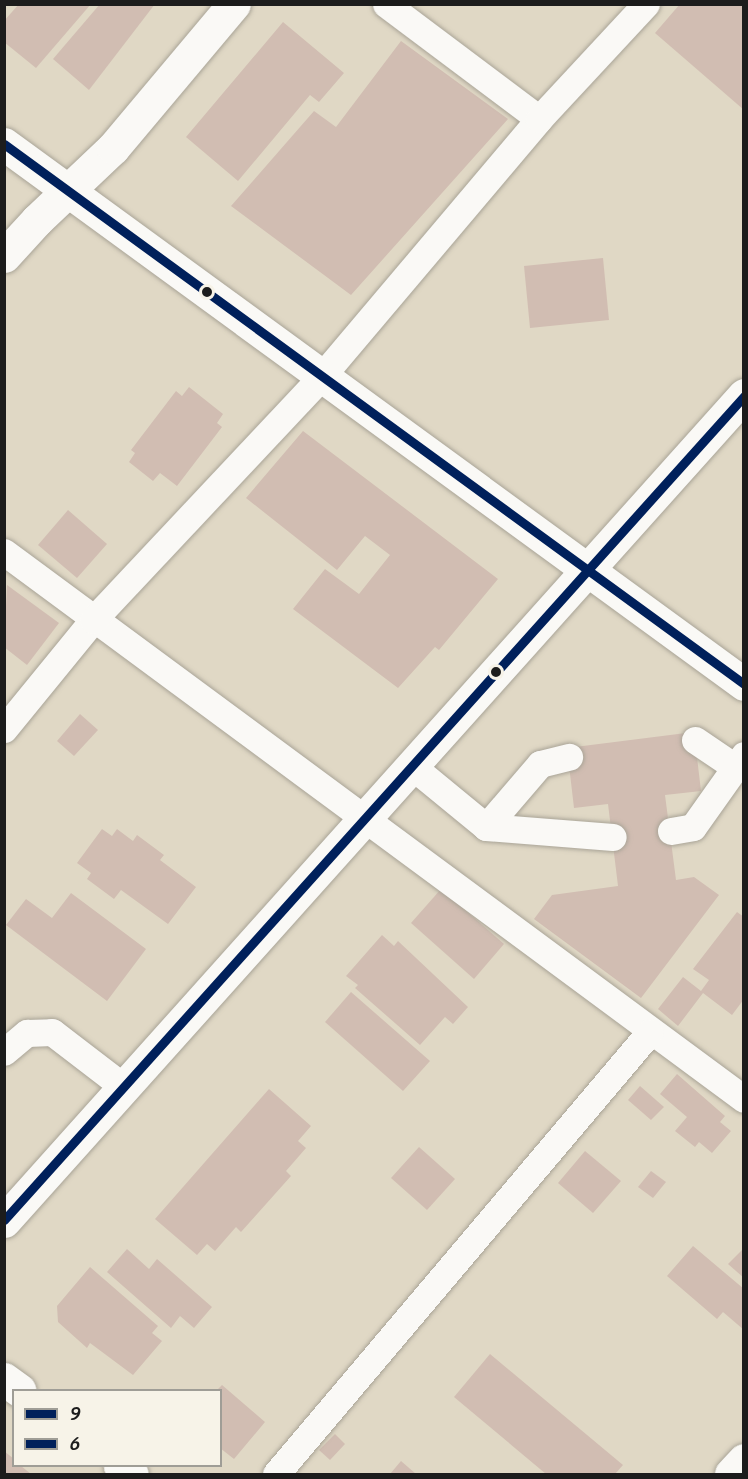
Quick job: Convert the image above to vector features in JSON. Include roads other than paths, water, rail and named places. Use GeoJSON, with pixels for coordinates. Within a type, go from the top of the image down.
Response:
{"type":"FeatureCollection","features":[{"type":"Feature","properties":{"kind":"main road"},"geometry":{"type":"LineString","coordinates":[[4,256],[113,148],[234,4]]}},
{"type":"Feature","properties":{"kind":"main road"},"geometry":{"type":"LineString","coordinates":[[4,144],[744,684]]}},
{"type":"Feature","properties":{"kind":"main road"},"geometry":{"type":"LineString","coordinates":[[4,1221],[588,572],[744,395]]}},
{"type":"Feature","properties":{"kind":"main road"},"geometry":{"type":"LineString","coordinates":[[4,1379],[18,1389]]}},
{"type":"Feature","properties":{"kind":"main road"},"geometry":{"type":"LineString","coordinates":[[731,1474],[744,1460]]}},
{"type":"Feature","properties":{"kind":"lane"},"geometry":{"type":"LineString","coordinates":[[386,4],[539,119]]}},
{"type":"Feature","properties":{"kind":"lane"},"geometry":{"type":"LineString","coordinates":[[4,729],[93,620],[322,376],[539,119],[646,4]]}},
{"type":"Feature","properties":{"kind":"lane"},"geometry":{"type":"LineString","coordinates":[[4,552],[649,1033],[744,1099]]}},
{"type":"Feature","properties":{"kind":"lane"},"geometry":{"type":"LineString","coordinates":[[671,831],[693,827],[739,761],[695,740]]}},
{"type":"Feature","properties":{"kind":"lane"},"geometry":{"type":"LineString","coordinates":[[486,826],[540,764],[569,757]]}},
{"type":"Feature","properties":{"kind":"lane"},"geometry":{"type":"LineString","coordinates":[[413,767],[486,826],[614,837]]}},
{"type":"Feature","properties":{"kind":"lane"},"geometry":{"type":"LineString","coordinates":[[4,1052],[27,1033],[52,1032],[125,1088]]}},
{"type":"Feature","properties":{"kind":"lane"},"geometry":{"type":"LineString","coordinates":[[276,1474],[649,1033]]}}]}
